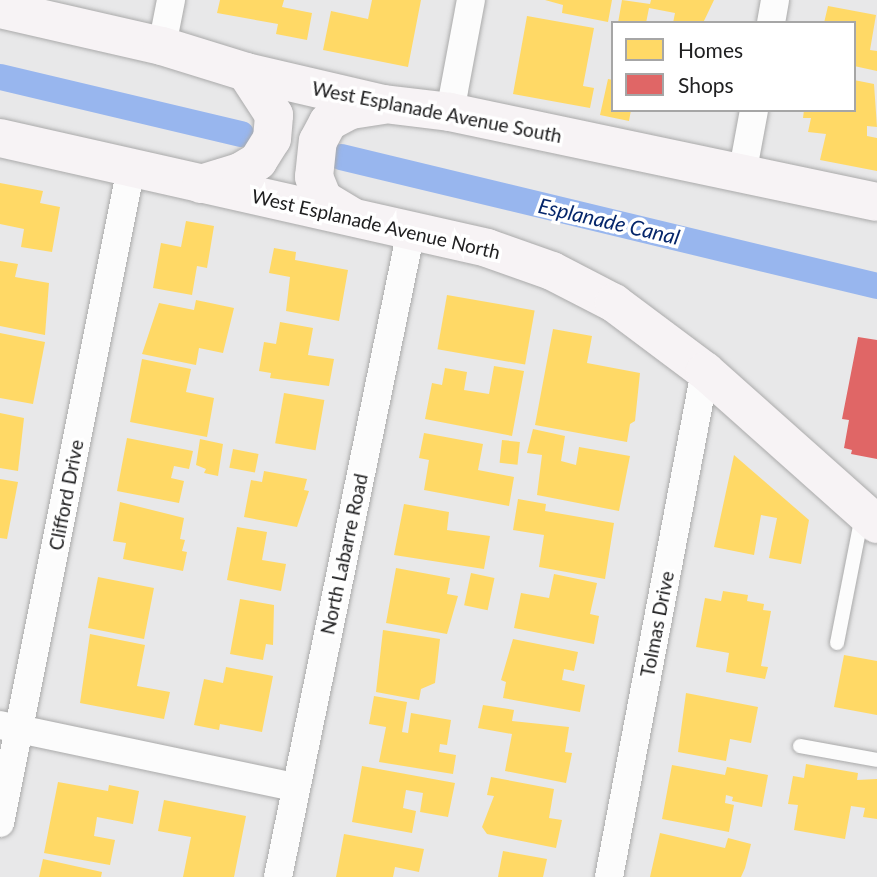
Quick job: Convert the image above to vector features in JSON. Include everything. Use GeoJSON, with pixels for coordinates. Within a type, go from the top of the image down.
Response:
{"type":"FeatureCollection","features":[{"type":"Feature","properties":{"kind":"main road","name":"West Esplanade Avenue South"},"geometry":{"type":"LineString","coordinates":[[0,9],[162,46],[246,72],[384,104],[450,112],[877,202]]}},
{"type":"Feature","properties":{"kind":"main road"},"geometry":{"type":"LineString","coordinates":[[201,184],[240,172],[258,161],[272,139],[274,115],[246,72]]}},
{"type":"Feature","properties":{"kind":"main road"},"geometry":{"type":"LineString","coordinates":[[354,218],[323,198],[314,177],[318,141],[328,122],[351,110],[384,104]]}},
{"type":"Feature","properties":{"kind":"main road","name":"West Esplanade Avenue North"},"geometry":{"type":"LineString","coordinates":[[0,138],[487,248],[552,271],[614,303],[705,371],[870,519]]}},
{"type":"Feature","properties":{"kind":"street"},"geometry":{"type":"LineString","coordinates":[[162,46],[171,0]]}},
{"type":"Feature","properties":{"kind":"street"},"geometry":{"type":"LineString","coordinates":[[450,112],[471,0]]}},
{"type":"Feature","properties":{"kind":"street"},"geometry":{"type":"LineString","coordinates":[[771,21],[775,0]]}},
{"type":"Feature","properties":{"kind":"street"},"geometry":{"type":"LineString","coordinates":[[742,175],[754,112]]}},
{"type":"Feature","properties":{"kind":"street","name":"Clifford Drive"},"geometry":{"type":"LineString","coordinates":[[0,823],[10,727],[131,168]]}},
{"type":"Feature","properties":{"kind":"street","name":"North Labarre Road"},"geometry":{"type":"LineString","coordinates":[[278,877],[411,231]]}},
{"type":"Feature","properties":{"kind":"street","name":"Tolmas Drive"},"geometry":{"type":"LineString","coordinates":[[609,877],[705,371]]}},
{"type":"Feature","properties":{"kind":"street"},"geometry":{"type":"LineString","coordinates":[[10,727],[295,787]]}},
{"type":"Feature","properties":{"kind":"lane"},"geometry":{"type":"LineString","coordinates":[[837,643],[870,519]]}},
{"type":"Feature","properties":{"kind":"lane"},"geometry":{"type":"LineString","coordinates":[[800,746],[877,761]]}},
{"type":"Feature","properties":{"kind":"building: Homes"},"geometry":{"type":"Polygon","coordinates":[[[220,0],[284,0],[282,7],[312,13],[307,40],[276,34],[278,24],[217,13],[220,0]]]}},
{"type":"Feature","properties":{"kind":"building: Homes"},"geometry":{"type":"Polygon","coordinates":[[[372,0],[421,0],[408,67],[323,50],[331,11],[368,19],[372,0]]]}},
{"type":"Feature","properties":{"kind":"building: Homes"},"geometry":{"type":"Polygon","coordinates":[[[545,0],[612,0],[608,22],[562,13],[563,5],[545,0]]]}},
{"type":"Feature","properties":{"kind":"building: Homes"},"geometry":{"type":"Polygon","coordinates":[[[622,0],[650,4],[651,0],[714,0],[704,21],[673,21],[675,13],[649,8],[646,21],[618,21],[622,0]]]}},
{"type":"Feature","properties":{"kind":"building: Homes"},"geometry":{"type":"Polygon","coordinates":[[[828,6],[876,15],[870,50],[877,51],[877,71],[856,66],[856,21],[824,21],[828,6]]]}},
{"type":"Feature","properties":{"kind":"building: Homes"},"geometry":{"type":"Polygon","coordinates":[[[527,16],[594,28],[583,86],[594,88],[590,108],[513,94],[527,16]]]}},
{"type":"Feature","properties":{"kind":"building: Homes"},"geometry":{"type":"Polygon","coordinates":[[[608,79],[611,80],[611,112],[631,112],[629,121],[600,115],[608,79]]]}},
{"type":"Feature","properties":{"kind":"building: Homes"},"geometry":{"type":"Polygon","coordinates":[[[856,80],[874,84],[877,127],[867,126],[867,136],[877,138],[877,171],[820,160],[826,134],[808,132],[811,118],[803,118],[804,112],[856,112],[856,80]]]}},
{"type":"Feature","properties":{"kind":"building: Homes"},"geometry":{"type":"Polygon","coordinates":[[[0,183],[43,191],[40,203],[60,207],[52,252],[21,247],[24,229],[0,224],[0,183]]]}},
{"type":"Feature","properties":{"kind":"building: Homes"},"geometry":{"type":"Polygon","coordinates":[[[186,221],[214,226],[207,268],[197,266],[192,295],[153,288],[161,243],[181,247],[186,221]]]}},
{"type":"Feature","properties":{"kind":"building: Homes"},"geometry":{"type":"Polygon","coordinates":[[[274,248],[296,252],[295,260],[348,270],[339,321],[286,311],[290,277],[269,273],[274,248]]]}},
{"type":"Feature","properties":{"kind":"building: Homes"},"geometry":{"type":"Polygon","coordinates":[[[0,261],[18,264],[15,277],[49,283],[45,335],[0,326],[0,261]]]}},
{"type":"Feature","properties":{"kind":"building: Homes"},"geometry":{"type":"Polygon","coordinates":[[[447,295],[535,310],[525,365],[437,349],[447,295]]]}},
{"type":"Feature","properties":{"kind":"building: Homes"},"geometry":{"type":"Polygon","coordinates":[[[196,300],[234,308],[223,353],[199,348],[196,365],[142,354],[159,303],[194,310],[196,300]]]}},
{"type":"Feature","properties":{"kind":"building: Homes"},"geometry":{"type":"Polygon","coordinates":[[[280,322],[313,328],[308,355],[334,359],[329,386],[270,378],[271,373],[259,371],[264,342],[276,344],[280,322]]]}},
{"type":"Feature","properties":{"kind":"building: Homes"},"geometry":{"type":"Polygon","coordinates":[[[553,329],[592,336],[587,363],[640,373],[635,421],[630,424],[627,442],[535,425],[553,329]]]}},
{"type":"Feature","properties":{"kind":"building: Homes"},"geometry":{"type":"Polygon","coordinates":[[[0,333],[45,342],[33,404],[0,398],[0,333]]]}},
{"type":"Feature","properties":{"kind":"building: Homes"},"geometry":{"type":"Polygon","coordinates":[[[142,359],[191,369],[186,392],[214,398],[207,437],[130,422],[142,359]]]}},
{"type":"Feature","properties":{"kind":"building: Homes"},"geometry":{"type":"Polygon","coordinates":[[[494,366],[524,371],[512,436],[425,419],[432,383],[442,385],[445,368],[467,372],[464,390],[489,394],[494,366]]]}},
{"type":"Feature","properties":{"kind":"building: Homes"},"geometry":{"type":"Polygon","coordinates":[[[284,393],[324,400],[316,450],[275,443],[284,393]]]}},
{"type":"Feature","properties":{"kind":"building: Homes"},"geometry":{"type":"Polygon","coordinates":[[[0,413],[24,418],[18,471],[0,468],[0,413]]]}},
{"type":"Feature","properties":{"kind":"building: Homes"},"geometry":{"type":"Polygon","coordinates":[[[533,429],[565,436],[561,461],[576,465],[579,447],[630,456],[619,511],[537,495],[542,455],[527,453],[533,429]]]}},
{"type":"Feature","properties":{"kind":"building: Homes"},"geometry":{"type":"Polygon","coordinates":[[[424,433],[483,444],[478,470],[514,477],[509,506],[424,490],[429,460],[419,458],[424,433]]]}},
{"type":"Feature","properties":{"kind":"building: Homes"},"geometry":{"type":"Polygon","coordinates":[[[127,438],[193,451],[189,469],[174,466],[171,478],[184,481],[179,503],[117,491],[127,438]]]}},
{"type":"Feature","properties":{"kind":"building: Homes"},"geometry":{"type":"Polygon","coordinates":[[[200,439],[223,444],[218,476],[204,473],[206,469],[196,465],[200,439]]]}},
{"type":"Feature","properties":{"kind":"building: Homes"},"geometry":{"type":"Polygon","coordinates":[[[502,440],[520,442],[517,465],[500,463],[502,440]]]}},
{"type":"Feature","properties":{"kind":"building: Homes"},"geometry":{"type":"Polygon","coordinates":[[[233,449],[259,454],[255,473],[229,468],[233,449]]]}},
{"type":"Feature","properties":{"kind":"building: Homes"},"geometry":{"type":"Polygon","coordinates":[[[734,455],[809,520],[801,564],[769,558],[777,518],[761,515],[754,555],[714,547],[734,455]]]}},
{"type":"Feature","properties":{"kind":"building: Homes"},"geometry":{"type":"Polygon","coordinates":[[[264,471],[307,479],[304,490],[309,491],[297,527],[244,517],[251,480],[262,482],[264,471]]]}},
{"type":"Feature","properties":{"kind":"building: Homes"},"geometry":{"type":"Polygon","coordinates":[[[0,479],[18,482],[7,539],[0,538],[0,479]]]}},
{"type":"Feature","properties":{"kind":"building: Homes"},"geometry":{"type":"Polygon","coordinates":[[[518,499],[546,504],[545,511],[614,523],[605,579],[539,567],[544,535],[513,530],[518,499]]]}},
{"type":"Feature","properties":{"kind":"building: Homes"},"geometry":{"type":"Polygon","coordinates":[[[120,502],[184,518],[180,539],[185,540],[182,551],[187,552],[183,571],[123,559],[126,543],[113,541],[120,502]]]}},
{"type":"Feature","properties":{"kind":"building: Homes"},"geometry":{"type":"Polygon","coordinates":[[[404,504],[449,512],[447,530],[490,536],[484,569],[394,555],[404,504]]]}},
{"type":"Feature","properties":{"kind":"building: Homes"},"geometry":{"type":"Polygon","coordinates":[[[237,527],[267,532],[262,560],[286,564],[281,591],[227,580],[237,527]]]}},
{"type":"Feature","properties":{"kind":"building: Homes"},"geometry":{"type":"Polygon","coordinates":[[[396,568],[450,578],[447,594],[458,596],[447,634],[386,623],[396,568]]]}},
{"type":"Feature","properties":{"kind":"building: Homes"},"geometry":{"type":"Polygon","coordinates":[[[471,573],[494,578],[488,610],[464,605],[471,573]]]}},
{"type":"Feature","properties":{"kind":"building: Homes"},"geometry":{"type":"Polygon","coordinates":[[[554,574],[597,583],[590,614],[599,616],[594,644],[514,628],[521,593],[549,598],[554,574]]]}},
{"type":"Feature","properties":{"kind":"building: Homes"},"geometry":{"type":"Polygon","coordinates":[[[98,577],[154,588],[144,639],[88,628],[98,577]]]}},
{"type":"Feature","properties":{"kind":"building: Homes"},"geometry":{"type":"Polygon","coordinates":[[[723,591],[748,595],[747,601],[764,604],[763,610],[771,611],[761,666],[768,667],[765,679],[726,672],[729,653],[696,647],[705,598],[721,601],[723,591]]]}},
{"type":"Feature","properties":{"kind":"building: Homes"},"geometry":{"type":"Polygon","coordinates":[[[240,599],[274,605],[273,645],[266,644],[263,660],[230,654],[240,599]]]}},
{"type":"Feature","properties":{"kind":"building: Homes"},"geometry":{"type":"Polygon","coordinates":[[[383,630],[440,639],[435,683],[421,689],[419,700],[376,692],[383,630]]]}},
{"type":"Feature","properties":{"kind":"building: Homes"},"geometry":{"type":"Polygon","coordinates":[[[90,634],[145,645],[137,686],[170,692],[164,719],[80,703],[90,634]]]}},
{"type":"Feature","properties":{"kind":"building: Homes"},"geometry":{"type":"Polygon","coordinates":[[[513,639],[578,652],[574,671],[564,669],[562,680],[585,685],[580,712],[503,698],[506,682],[501,680],[513,639]]]}},
{"type":"Feature","properties":{"kind":"building: Homes"},"geometry":{"type":"Polygon","coordinates":[[[844,655],[877,661],[877,715],[834,707],[844,655]]]}},
{"type":"Feature","properties":{"kind":"building: Homes"},"geometry":{"type":"Polygon","coordinates":[[[226,667],[273,676],[262,732],[220,724],[219,730],[194,725],[204,679],[223,683],[226,667]]]}},
{"type":"Feature","properties":{"kind":"building: Homes"},"geometry":{"type":"Polygon","coordinates":[[[686,693],[758,707],[751,743],[730,739],[726,761],[678,752],[686,693]]]}},
{"type":"Feature","properties":{"kind":"building: Homes"},"geometry":{"type":"Polygon","coordinates":[[[374,696],[407,702],[402,732],[408,733],[411,713],[451,720],[447,745],[440,744],[439,752],[456,755],[453,774],[379,762],[386,727],[369,724],[374,696]]]}},
{"type":"Feature","properties":{"kind":"building: Homes"},"geometry":{"type":"Polygon","coordinates":[[[483,705],[514,710],[512,721],[569,727],[565,752],[572,753],[566,783],[505,771],[512,734],[478,728],[483,705]]]}},
{"type":"Feature","properties":{"kind":"building: Homes"},"geometry":{"type":"Polygon","coordinates":[[[806,764],[858,773],[857,780],[877,779],[877,819],[863,817],[865,808],[851,806],[845,839],[794,830],[798,805],[788,804],[793,776],[804,778],[806,764]]]}},
{"type":"Feature","properties":{"kind":"building: Homes"},"geometry":{"type":"Polygon","coordinates":[[[672,765],[725,775],[727,767],[768,775],[762,807],[732,801],[733,797],[726,795],[725,803],[734,805],[729,832],[662,819],[672,765]]]}},
{"type":"Feature","properties":{"kind":"building: Homes"},"geometry":{"type":"Polygon","coordinates":[[[362,766],[455,783],[448,817],[420,812],[423,793],[406,790],[403,808],[416,811],[412,833],[352,822],[362,766]]]}},
{"type":"Feature","properties":{"kind":"building: Homes"},"geometry":{"type":"Polygon","coordinates":[[[491,777],[554,789],[549,818],[562,820],[556,848],[487,834],[482,827],[494,796],[487,795],[491,777]]]}},
{"type":"Feature","properties":{"kind":"building: Homes"},"geometry":{"type":"Polygon","coordinates":[[[58,782],[108,791],[109,785],[139,791],[133,824],[97,817],[94,836],[115,840],[110,865],[44,853],[58,782]]]}},
{"type":"Feature","properties":{"kind":"building: Homes"},"geometry":{"type":"Polygon","coordinates":[[[164,800],[246,816],[234,877],[183,877],[191,837],[158,831],[164,800]]]}},
{"type":"Feature","properties":{"kind":"building: Homes"},"geometry":{"type":"Polygon","coordinates":[[[660,833],[725,848],[728,838],[751,844],[741,877],[650,877],[660,833]]]}},
{"type":"Feature","properties":{"kind":"building: Homes"},"geometry":{"type":"Polygon","coordinates":[[[344,834],[424,849],[419,872],[395,867],[393,877],[336,877],[344,834]]]}},
{"type":"Feature","properties":{"kind":"building: Homes"},"geometry":{"type":"Polygon","coordinates":[[[503,851],[547,859],[543,877],[498,877],[503,851]]]}},
{"type":"Feature","properties":{"kind":"building: Homes"},"geometry":{"type":"Polygon","coordinates":[[[43,859],[102,872],[101,877],[39,877],[43,859]]]}},
{"type":"Feature","properties":{"kind":"building: Shops"},"geometry":{"type":"Polygon","coordinates":[[[858,337],[877,340],[877,459],[851,454],[852,450],[844,448],[849,420],[842,419],[858,337]]]}},
{"type":"Feature","properties":{"kind":"waterway","name":"Esplanade Canal"},"geometry":{"type":"LineString","coordinates":[[0,77],[241,134]]}},
{"type":"Feature","properties":{"kind":"waterway","name":"Esplanade Canal"},"geometry":{"type":"LineString","coordinates":[[341,157],[877,286]]}}]}
